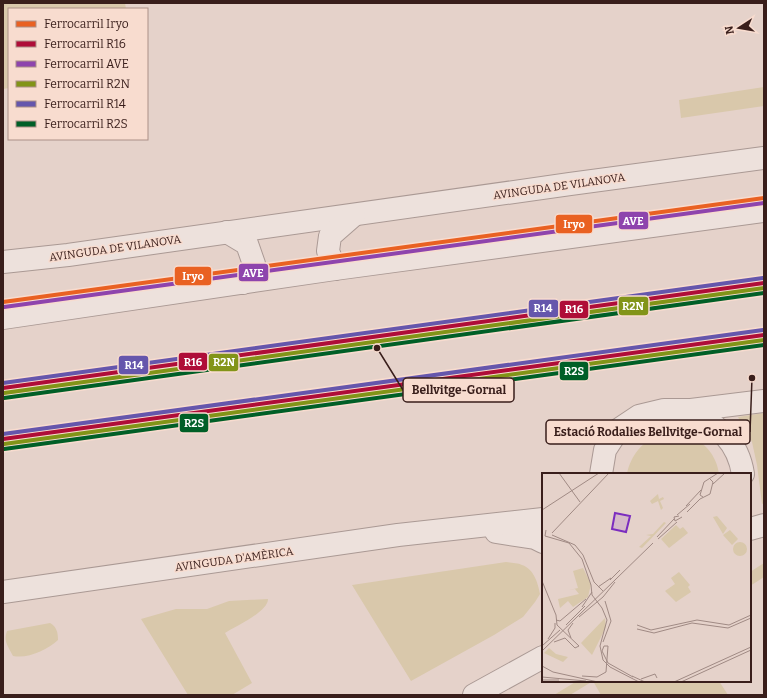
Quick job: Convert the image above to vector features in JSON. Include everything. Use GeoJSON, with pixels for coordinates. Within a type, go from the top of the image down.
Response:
{"type":"FeatureCollection","features":[{"type":"Feature","properties":{"kind":"street","name":"AVINGUDA DE VILANOVA"},"geometry":{"type":"LineString","coordinates":[[3,262],[68,255],[764,158]]}},
{"type":"Feature","properties":{"kind":"street"},"geometry":{"type":"LineString","coordinates":[[3,318],[335,269],[764,211]]}},
{"type":"Feature","properties":{"kind":"street"},"geometry":{"type":"LineString","coordinates":[[335,269],[328,251],[330,236],[354,215]]}},
{"type":"Feature","properties":{"kind":"street"},"geometry":{"type":"LineString","coordinates":[[227,232],[247,244],[254,264],[243,283]]}},
{"type":"Feature","properties":{"kind":"street"},"geometry":{"type":"LineString","coordinates":[[584,473],[605,450],[618,430],[639,416],[664,410],[690,410],[764,401]]}},
{"type":"Feature","properties":{"kind":"street"},"geometry":{"type":"LineString","coordinates":[[690,410],[712,423],[730,440],[741,462],[743,473]]}},
{"type":"Feature","properties":{"kind":"street"},"geometry":{"type":"LineString","coordinates":[[600,473],[605,450]]}},
{"type":"Feature","properties":{"kind":"street","name":"AVINGUDA D'AMÈRICA"},"geometry":{"type":"LineString","coordinates":[[466,528],[542,504]]}},
{"type":"Feature","properties":{"kind":"street","name":"AVINGUDA D'AMÈRICA"},"geometry":{"type":"LineString","coordinates":[[3,592],[398,535],[542,519]]}},
{"type":"Feature","properties":{"kind":"street"},"geometry":{"type":"LineString","coordinates":[[751,529],[764,525]]}},
{"type":"Feature","properties":{"kind":"street","name":"AVINGUDA D'AMÈRICA"},"geometry":{"type":"LineString","coordinates":[[466,528],[535,538],[542,542]]}},
{"type":"Feature","properties":{"kind":"street"},"geometry":{"type":"LineString","coordinates":[[474,695],[542,655]]}},
{"type":"Feature","properties":{"kind":"shaded area"},"geometry":{"type":"Polygon","coordinates":[[[3,3],[125,3],[126,8],[8,8],[8,88],[3,89],[3,3]]]}},
{"type":"Feature","properties":{"kind":"shaded area"},"geometry":{"type":"Polygon","coordinates":[[[764,87],[764,106],[681,118],[679,100],[764,87]]]}},
{"type":"Feature","properties":{"kind":"shaded area"},"geometry":{"type":"Polygon","coordinates":[[[764,413],[764,503],[762,504],[757,465],[752,442],[738,417],[764,413]]]}},
{"type":"Feature","properties":{"kind":"shaded area"},"geometry":{"type":"Polygon","coordinates":[[[672,433],[684,435],[694,438],[700,442],[713,456],[719,473],[627,473],[631,462],[641,446],[651,439],[663,434],[672,433]]]}},
{"type":"Feature","properties":{"kind":"shaded area"},"geometry":{"type":"Polygon","coordinates":[[[506,562],[522,565],[530,570],[537,581],[540,594],[535,602],[523,617],[494,635],[411,681],[352,585],[506,562]]]}},
{"type":"Feature","properties":{"kind":"shaded area"},"geometry":{"type":"Polygon","coordinates":[[[764,563],[764,577],[751,585],[751,571],[764,563]]]}},
{"type":"Feature","properties":{"kind":"shaded area"},"geometry":{"type":"Polygon","coordinates":[[[268,599],[267,604],[257,614],[225,633],[252,683],[232,695],[188,695],[141,619],[176,609],[207,609],[229,601],[268,599]]]}},
{"type":"Feature","properties":{"kind":"shaded area"},"geometry":{"type":"Polygon","coordinates":[[[50,623],[57,630],[58,640],[37,653],[19,657],[13,656],[6,641],[7,631],[50,623]]]}},
{"type":"Feature","properties":{"kind":"shaded area"},"geometry":{"type":"Polygon","coordinates":[[[575,682],[591,682],[570,695],[554,695],[575,682]]]}},
{"type":"Feature","properties":{"kind":"shaded area"},"geometry":{"type":"Polygon","coordinates":[[[594,682],[720,682],[728,695],[601,695],[594,682]]]}},
{"type":"Feature","properties":{"kind":"rail line","name":"Iryo"},"geometry":{"type":"LineString","coordinates":[[3,302],[764,198]]}},
{"type":"Feature","properties":{"kind":"rail line","name":"AVE"},"geometry":{"type":"LineString","coordinates":[[4,307],[764,203]]}},
{"type":"Feature","properties":{"kind":"rail line","name":"R14"},"geometry":{"type":"LineString","coordinates":[[3,383],[763,278]]}},
{"type":"Feature","properties":{"kind":"rail line","name":"R16"},"geometry":{"type":"LineString","coordinates":[[3,388],[764,283]]}},
{"type":"Feature","properties":{"kind":"rail line","name":"R2N"},"geometry":{"type":"LineString","coordinates":[[4,393],[764,288]]}},
{"type":"Feature","properties":{"kind":"rail line","name":"R2S"},"geometry":{"type":"LineString","coordinates":[[4,398],[764,293]]}},
{"type":"Feature","properties":{"kind":"rail line","name":"R14"},"geometry":{"type":"LineString","coordinates":[[3,434],[763,330]]}},
{"type":"Feature","properties":{"kind":"rail line","name":"R16"},"geometry":{"type":"LineString","coordinates":[[3,439],[764,335]]}},
{"type":"Feature","properties":{"kind":"rail line","name":"R2N"},"geometry":{"type":"LineString","coordinates":[[4,444],[764,340]]}},
{"type":"Feature","properties":{"kind":"rail line","name":"R2S"},"geometry":{"type":"LineString","coordinates":[[4,449],[764,345]]}},
{"type":"Feature","properties":{"kind":"place","name":"Bellvitge-Gornal"},"geometry":{"type":"Point","coordinates":[377,348]}},
{"type":"Feature","properties":{"kind":"place","name":"Estació Rodalies Bellvitge-Gornal"},"geometry":{"type":"Point","coordinates":[752,378]}}]}
